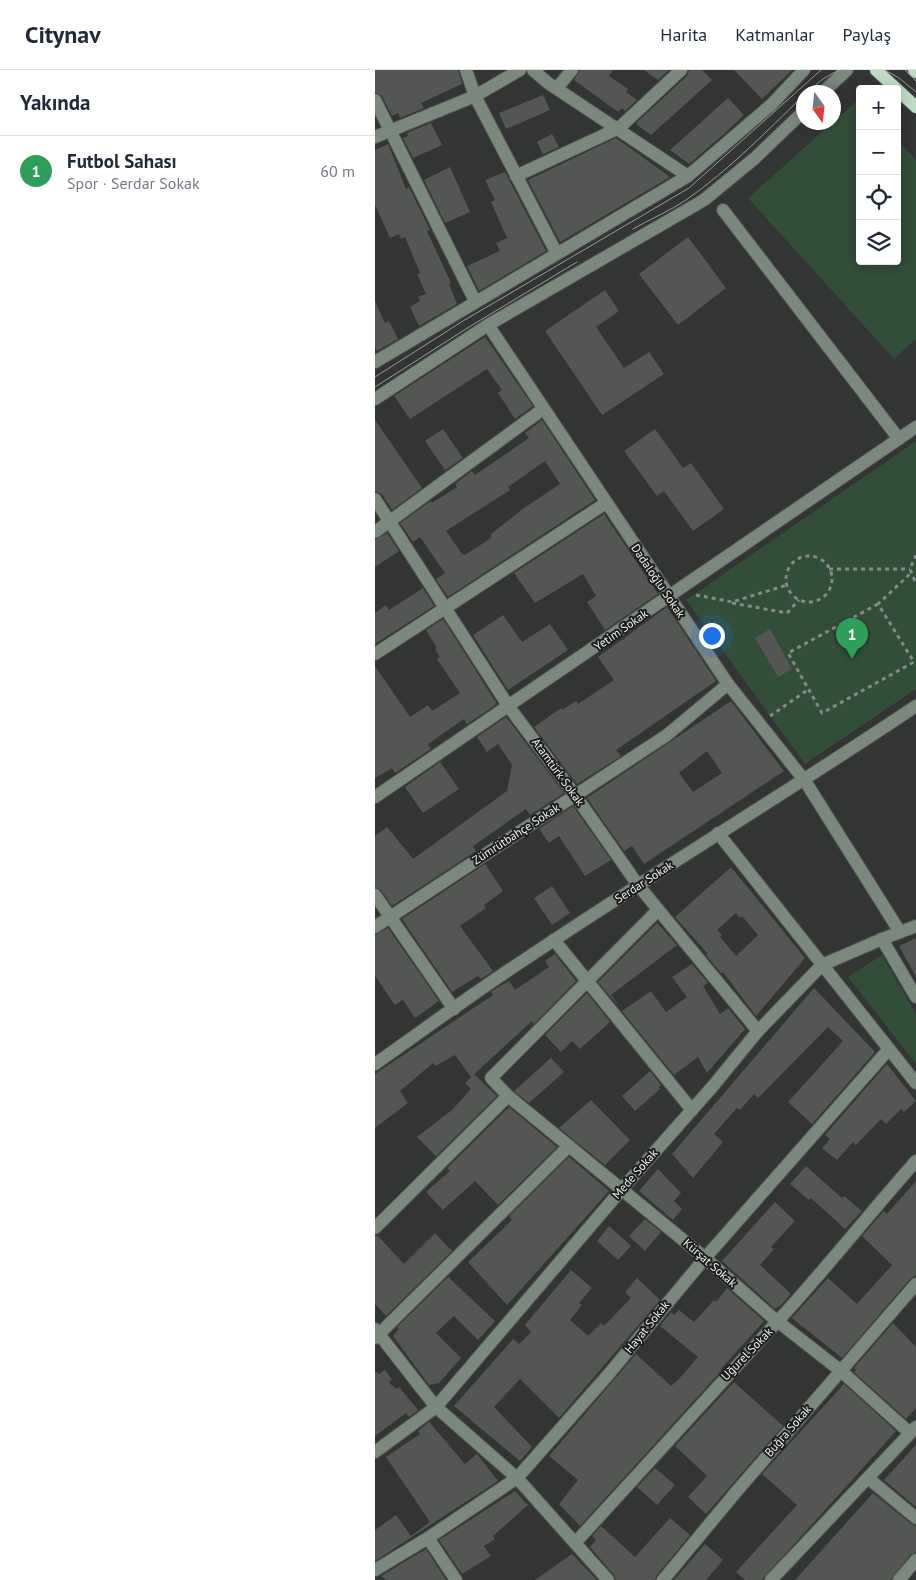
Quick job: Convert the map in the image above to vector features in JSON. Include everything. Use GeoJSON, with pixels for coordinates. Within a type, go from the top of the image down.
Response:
{"type":"FeatureCollection","features":[{"type":"Feature","properties":{"kind":"main road"},"geometry":{"type":"LineString","coordinates":[[876,70],[916,107]]}},
{"type":"Feature","properties":{"kind":"street"},"geometry":{"type":"LineString","coordinates":[[466,70],[475,96],[556,252]]}},
{"type":"Feature","properties":{"kind":"street"},"geometry":{"type":"LineString","coordinates":[[375,137],[475,96],[520,70]]}},
{"type":"Feature","properties":{"kind":"street"},"geometry":{"type":"LineString","coordinates":[[533,70],[689,176]]}},
{"type":"Feature","properties":{"kind":"street"},"geometry":{"type":"LineString","coordinates":[[557,88],[571,70]]}},
{"type":"Feature","properties":{"kind":"street"},"geometry":{"type":"LineString","coordinates":[[516,176],[619,128],[681,70]]}},
{"type":"Feature","properties":{"kind":"street"},"geometry":{"type":"LineString","coordinates":[[375,362],[556,252],[689,176],[772,104],[804,70]]}},
{"type":"Feature","properties":{"kind":"street"},"geometry":{"type":"LineString","coordinates":[[831,85],[847,70]]}},
{"type":"Feature","properties":{"kind":"street"},"geometry":{"type":"LineString","coordinates":[[375,100],[452,251],[475,301]]}},
{"type":"Feature","properties":{"kind":"street"},"geometry":{"type":"LineString","coordinates":[[375,399],[487,326],[704,200],[755,158],[796,119]]}},
{"type":"Feature","properties":{"kind":"street"},"geometry":{"type":"LineString","coordinates":[[723,210],[899,439]]}},
{"type":"Feature","properties":{"kind":"street","name":"Dadaloğlu Sokak"},"geometry":{"type":"LineString","coordinates":[[487,326],[606,503],[672,594],[728,684],[805,780],[900,932]]}},
{"type":"Feature","properties":{"kind":"street"},"geometry":{"type":"LineString","coordinates":[[375,532],[543,409]]}},
{"type":"Feature","properties":{"kind":"street","name":"Yetim Sokak"},"geometry":{"type":"LineString","coordinates":[[375,797],[916,427]]}},
{"type":"Feature","properties":{"kind":"street","name":"Atamtürk Sokak"},"geometry":{"type":"LineString","coordinates":[[375,499],[509,706],[575,795],[638,886],[759,1031]]}},
{"type":"Feature","properties":{"kind":"street"},"geometry":{"type":"LineString","coordinates":[[375,654],[606,503]]}},
{"type":"Feature","properties":{"kind":"street","name":"Zümrütbahçe Sokak"},"geometry":{"type":"LineString","coordinates":[[375,927],[667,735],[728,684]]}},
{"type":"Feature","properties":{"kind":"street","name":"Serdar Sokak"},"geometry":{"type":"LineString","coordinates":[[375,1064],[554,940],[805,780],[916,706]]}},
{"type":"Feature","properties":{"kind":"street"},"geometry":{"type":"LineString","coordinates":[[718,834],[916,1083]]}},
{"type":"Feature","properties":{"kind":"street"},"geometry":{"type":"LineString","coordinates":[[375,895],[453,1009]]}},
{"type":"Feature","properties":{"kind":"street"},"geometry":{"type":"LineString","coordinates":[[587,980],[658,910]]}},
{"type":"Feature","properties":{"kind":"street","name":"Mede Sokak"},"geometry":{"type":"LineString","coordinates":[[375,1452],[436,1407],[759,1031],[822,966],[882,938],[916,926]]}},
{"type":"Feature","properties":{"kind":"street"},"geometry":{"type":"LineString","coordinates":[[882,938],[916,997]]}},
{"type":"Feature","properties":{"kind":"street"},"geometry":{"type":"LineString","coordinates":[[554,940],[692,1110]]}},
{"type":"Feature","properties":{"kind":"street","name":"Kürşat Sokak"},"geometry":{"type":"LineString","coordinates":[[587,980],[491,1078],[507,1096],[622,1189],[778,1321],[913,1430]]}},
{"type":"Feature","properties":{"kind":"street","name":"Hayat Sokak"},"geometry":{"type":"LineString","coordinates":[[375,1570],[428,1538],[517,1478],[608,1375],[705,1258],[889,1049]]}},
{"type":"Feature","properties":{"kind":"street"},"geometry":{"type":"LineString","coordinates":[[375,1228],[507,1096]]}},
{"type":"Feature","properties":{"kind":"street"},"geometry":{"type":"LineString","coordinates":[[569,1146],[376,1334],[436,1407],[517,1478],[608,1580]]}},
{"type":"Feature","properties":{"kind":"street","name":"Uğurel Sokak"},"geometry":{"type":"LineString","coordinates":[[575,1543],[711,1392],[778,1321],[916,1161]]}},
{"type":"Feature","properties":{"kind":"street","name":"Buğra Sokak"},"geometry":{"type":"LineString","coordinates":[[663,1580],[735,1492],[916,1284]]}},
{"type":"Feature","properties":{"kind":"street"},"geometry":{"type":"LineString","coordinates":[[771,1580],[913,1430]]}},
{"type":"Feature","properties":{"kind":"street"},"geometry":{"type":"LineString","coordinates":[[868,1478],[916,1518]]}},
{"type":"Feature","properties":{"kind":"street"},"geometry":{"type":"LineString","coordinates":[[428,1538],[456,1580]]}},
{"type":"Feature","properties":{"kind":"street"},"geometry":{"type":"LineString","coordinates":[[899,1580],[916,1560]]}},
{"type":"Feature","properties":{"kind":"path"},"geometry":{"type":"LineString","coordinates":[[916,555],[910,569],[910,574],[916,584]]}},
{"type":"Feature","properties":{"kind":"path"},"geometry":{"type":"LineString","coordinates":[[802,558],[815,558],[824,563],[829,569],[831,580],[826,594],[813,601],[799,600],[791,594],[786,576],[790,567],[802,558]]}},
{"type":"Feature","properties":{"kind":"path"},"geometry":{"type":"LineString","coordinates":[[829,569],[910,569]]}},
{"type":"Feature","properties":{"kind":"path"},"geometry":{"type":"LineString","coordinates":[[878,604],[914,662],[822,713],[789,653],[878,604],[910,574]]}},
{"type":"Feature","properties":{"kind":"path"},"geometry":{"type":"LineString","coordinates":[[732,602],[787,585]]}},
{"type":"Feature","properties":{"kind":"path"},"geometry":{"type":"LineString","coordinates":[[672,594],[732,602],[787,613],[799,600]]}},
{"type":"Feature","properties":{"kind":"path"},"geometry":{"type":"LineString","coordinates":[[759,724],[809,689]]}},
{"type":"Feature","properties":{"kind":"green space"},"geometry":{"type":"Polygon","coordinates":[[[856,102],[856,265],[901,265],[901,143],[916,160],[916,339],[894,359],[748,198],[824,130],[841,130],[841,115],[856,102]]]}},
{"type":"Feature","properties":{"kind":"green space"},"geometry":{"type":"Polygon","coordinates":[[[916,441],[916,689],[805,764],[686,600],[916,441]]]}},
{"type":"Feature","properties":{"kind":"green space"},"geometry":{"type":"Polygon","coordinates":[[[882,955],[916,1014],[916,1064],[848,977],[882,955]]]}},
{"type":"Feature","properties":{"kind":"building"},"geometry":{"type":"Polygon","coordinates":[[[375,70],[458,70],[462,84],[421,103],[424,108],[400,118],[398,113],[392,116],[382,96],[375,92],[375,70]]]}},
{"type":"Feature","properties":{"kind":"building"},"geometry":{"type":"Polygon","coordinates":[[[580,70],[613,70],[609,76],[628,89],[626,92],[637,100],[625,111],[622,108],[618,112],[574,80],[580,70]]]}},
{"type":"Feature","properties":{"kind":"building"},"geometry":{"type":"Polygon","coordinates":[[[644,70],[669,70],[658,80],[644,70]]]}},
{"type":"Feature","properties":{"kind":"building"},"geometry":{"type":"Polygon","coordinates":[[[689,70],[702,70],[712,80],[651,135],[636,123],[687,76],[689,70]]]}},
{"type":"Feature","properties":{"kind":"building"},"geometry":{"type":"Polygon","coordinates":[[[734,70],[792,70],[762,99],[734,70]]]}},
{"type":"Feature","properties":{"kind":"building"},"geometry":{"type":"Polygon","coordinates":[[[543,95],[550,110],[506,129],[499,113],[543,95]]]}},
{"type":"Feature","properties":{"kind":"building"},"geometry":{"type":"Polygon","coordinates":[[[728,98],[744,115],[725,133],[689,164],[670,150],[728,98]]]}},
{"type":"Feature","properties":{"kind":"building"},"geometry":{"type":"Polygon","coordinates":[[[431,123],[442,145],[413,158],[403,138],[408,136],[407,133],[431,123]]]}},
{"type":"Feature","properties":{"kind":"building"},"geometry":{"type":"Polygon","coordinates":[[[552,134],[559,147],[543,154],[537,142],[552,134]]]}},
{"type":"Feature","properties":{"kind":"building"},"geometry":{"type":"Polygon","coordinates":[[[616,138],[670,177],[560,242],[528,180],[616,138]]]}},
{"type":"Feature","properties":{"kind":"building"},"geometry":{"type":"Polygon","coordinates":[[[388,144],[406,189],[409,187],[430,230],[427,231],[451,283],[449,284],[457,304],[419,326],[410,307],[420,301],[418,297],[426,294],[417,274],[420,273],[405,237],[401,239],[399,234],[390,238],[375,205],[375,150],[388,144]]]}},
{"type":"Feature","properties":{"kind":"building"},"geometry":{"type":"Polygon","coordinates":[[[450,167],[470,212],[445,223],[424,180],[450,167]]]}},
{"type":"Feature","properties":{"kind":"building"},"geometry":{"type":"Polygon","coordinates":[[[505,172],[546,251],[479,291],[467,266],[500,251],[496,243],[507,238],[491,202],[495,200],[485,180],[505,172]]]}},
{"type":"Feature","properties":{"kind":"building"},"geometry":{"type":"Polygon","coordinates":[[[688,237],[726,288],[678,325],[639,274],[688,237]]]}},
{"type":"Feature","properties":{"kind":"building"},"geometry":{"type":"Polygon","coordinates":[[[605,290],[619,311],[596,327],[624,368],[649,352],[664,374],[602,415],[545,331],[605,290]]]}},
{"type":"Feature","properties":{"kind":"building"},"geometry":{"type":"Polygon","coordinates":[[[375,301],[385,323],[389,321],[398,339],[377,351],[375,347],[375,301]]]}},
{"type":"Feature","properties":{"kind":"building"},"geometry":{"type":"Polygon","coordinates":[[[485,337],[533,406],[515,419],[498,393],[502,390],[487,369],[410,419],[394,396],[485,337]]]}},
{"type":"Feature","properties":{"kind":"building"},"geometry":{"type":"Polygon","coordinates":[[[375,420],[422,488],[392,510],[382,494],[375,491],[375,420]]]}},
{"type":"Feature","properties":{"kind":"building"},"geometry":{"type":"Polygon","coordinates":[[[542,420],[595,500],[448,597],[436,579],[445,573],[420,537],[413,542],[400,523],[431,501],[432,503],[457,487],[455,484],[472,471],[475,475],[529,438],[525,433],[542,420]],[[545,461],[508,487],[510,490],[446,531],[462,554],[465,555],[491,538],[491,534],[524,508],[560,484],[545,461]]]}},
{"type":"Feature","properties":{"kind":"building"},"geometry":{"type":"Polygon","coordinates":[[[443,429],[463,458],[445,470],[425,441],[443,429]]]}},
{"type":"Feature","properties":{"kind":"building"},"geometry":{"type":"Polygon","coordinates":[[[655,429],[683,468],[691,463],[724,509],[693,531],[664,491],[657,496],[624,451],[655,429]]]}},
{"type":"Feature","properties":{"kind":"building"},"geometry":{"type":"Polygon","coordinates":[[[604,514],[658,594],[605,630],[587,602],[596,596],[583,574],[535,603],[514,573],[604,514]]]}},
{"type":"Feature","properties":{"kind":"building"},"geometry":{"type":"Polygon","coordinates":[[[387,533],[399,551],[375,567],[375,540],[387,533]]]}},
{"type":"Feature","properties":{"kind":"building"},"geometry":{"type":"Polygon","coordinates":[[[423,588],[434,606],[375,644],[375,613],[386,605],[389,610],[423,588]]]}},
{"type":"Feature","properties":{"kind":"building"},"geometry":{"type":"Polygon","coordinates":[[[667,607],[716,681],[616,750],[621,756],[577,784],[534,727],[561,708],[562,710],[576,701],[578,704],[614,680],[598,657],[667,607]]]}},
{"type":"Feature","properties":{"kind":"building"},"geometry":{"type":"Polygon","coordinates":[[[503,615],[522,642],[550,624],[568,650],[508,690],[473,635],[503,615]]]}},
{"type":"Feature","properties":{"kind":"building"},"geometry":{"type":"Polygon","coordinates":[[[443,619],[497,704],[467,724],[464,719],[428,744],[431,749],[395,773],[392,768],[375,778],[375,666],[410,717],[428,705],[432,711],[460,693],[437,659],[440,657],[435,649],[437,648],[426,630],[443,619]]]}},
{"type":"Feature","properties":{"kind":"building"},"geometry":{"type":"Polygon","coordinates":[[[770,629],[792,669],[778,677],[755,638],[770,629]]]}},
{"type":"Feature","properties":{"kind":"building"},"geometry":{"type":"Polygon","coordinates":[[[731,701],[784,771],[644,864],[632,846],[624,851],[587,798],[731,701]],[[707,751],[679,773],[693,792],[722,773],[707,751]]]}},
{"type":"Feature","properties":{"kind":"building"},"geometry":{"type":"Polygon","coordinates":[[[506,717],[564,793],[530,815],[526,809],[473,846],[476,851],[392,906],[381,890],[375,887],[375,836],[387,827],[413,859],[507,791],[512,765],[498,744],[487,752],[477,737],[506,717]]]}},
{"type":"Feature","properties":{"kind":"building"},"geometry":{"type":"Polygon","coordinates":[[[440,762],[459,789],[423,813],[405,787],[440,762]]]}},
{"type":"Feature","properties":{"kind":"building"},"geometry":{"type":"Polygon","coordinates":[[[573,806],[611,860],[585,876],[559,836],[549,843],[539,829],[573,806]]]}},
{"type":"Feature","properties":{"kind":"building"},"geometry":{"type":"Polygon","coordinates":[[[485,864],[503,891],[484,905],[486,908],[460,926],[493,971],[481,979],[478,976],[452,992],[402,919],[485,864]]]}},
{"type":"Feature","properties":{"kind":"building"},"geometry":{"type":"Polygon","coordinates":[[[731,867],[805,958],[756,1016],[723,972],[721,973],[706,955],[708,954],[675,917],[731,867]],[[736,913],[717,930],[722,935],[720,937],[736,956],[758,935],[742,916],[740,918],[736,913]]]}},
{"type":"Feature","properties":{"kind":"building"},"geometry":{"type":"Polygon","coordinates":[[[552,886],[570,913],[552,925],[534,898],[552,886]]]}},
{"type":"Feature","properties":{"kind":"building"},"geometry":{"type":"Polygon","coordinates":[[[657,923],[677,945],[611,995],[620,1008],[598,982],[657,923]]]}},
{"type":"Feature","properties":{"kind":"building"},"geometry":{"type":"Polygon","coordinates":[[[388,928],[439,1001],[415,1018],[403,1000],[395,1005],[375,976],[375,935],[388,928]]]}},
{"type":"Feature","properties":{"kind":"building"},"geometry":{"type":"Polygon","coordinates":[[[916,938],[916,977],[899,946],[916,938]]]}},
{"type":"Feature","properties":{"kind":"building"},"geometry":{"type":"Polygon","coordinates":[[[555,954],[576,981],[534,1024],[532,1021],[471,1077],[455,1055],[436,1066],[433,1063],[400,1091],[408,1103],[375,1128],[375,1074],[493,995],[491,992],[502,985],[509,981],[515,990],[549,967],[545,961],[555,954]]]}},
{"type":"Feature","properties":{"kind":"building"},"geometry":{"type":"Polygon","coordinates":[[[692,964],[708,983],[703,986],[720,1014],[728,1008],[745,1029],[707,1073],[698,1057],[674,1075],[622,1011],[651,991],[666,1012],[687,997],[672,977],[692,964]]]}},
{"type":"Feature","properties":{"kind":"building"},"geometry":{"type":"Polygon","coordinates":[[[814,988],[875,1052],[812,1124],[788,1102],[843,1041],[828,1027],[758,1098],[754,1094],[740,1110],[737,1108],[720,1127],[714,1134],[723,1142],[693,1178],[672,1154],[814,988]]]}},
{"type":"Feature","properties":{"kind":"building"},"geometry":{"type":"Polygon","coordinates":[[[587,993],[610,1022],[580,1049],[572,1041],[561,1052],[545,1035],[587,993]]]}},
{"type":"Feature","properties":{"kind":"building"},"geometry":{"type":"Polygon","coordinates":[[[551,1058],[564,1072],[529,1103],[514,1091],[551,1058]]]}},
{"type":"Feature","properties":{"kind":"building"},"geometry":{"type":"Polygon","coordinates":[[[887,1064],[916,1101],[904,1112],[901,1109],[886,1124],[881,1119],[856,1145],[853,1142],[837,1160],[822,1148],[830,1139],[825,1135],[887,1064]]]}},
{"type":"Feature","properties":{"kind":"building"},"geometry":{"type":"Polygon","coordinates":[[[650,1071],[661,1085],[660,1089],[635,1111],[622,1096],[650,1071]]]}},
{"type":"Feature","properties":{"kind":"building"},"geometry":{"type":"Polygon","coordinates":[[[474,1074],[497,1096],[436,1156],[417,1137],[452,1110],[471,1089],[465,1083],[474,1074]]]}},
{"type":"Feature","properties":{"kind":"building"},"geometry":{"type":"Polygon","coordinates":[[[591,1100],[630,1140],[605,1165],[559,1128],[591,1100]]]}},
{"type":"Feature","properties":{"kind":"building"},"geometry":{"type":"Polygon","coordinates":[[[509,1107],[557,1147],[498,1205],[475,1181],[443,1210],[426,1192],[450,1171],[447,1168],[509,1107]]]}},
{"type":"Feature","properties":{"kind":"building"},"geometry":{"type":"Polygon","coordinates":[[[569,1157],[609,1191],[507,1305],[468,1262],[512,1220],[509,1216],[569,1157]]]}},
{"type":"Feature","properties":{"kind":"building"},"geometry":{"type":"Polygon","coordinates":[[[806,1166],[842,1198],[844,1196],[862,1211],[845,1229],[811,1198],[809,1200],[790,1184],[806,1166]]]}},
{"type":"Feature","properties":{"kind":"building"},"geometry":{"type":"Polygon","coordinates":[[[658,1169],[681,1193],[674,1201],[682,1209],[673,1220],[639,1191],[658,1169]]]}},
{"type":"Feature","properties":{"kind":"building"},"geometry":{"type":"Polygon","coordinates":[[[916,1181],[916,1275],[910,1279],[842,1358],[792,1318],[828,1278],[857,1304],[892,1265],[862,1236],[884,1211],[887,1214],[916,1181]]]}},
{"type":"Feature","properties":{"kind":"building"},"geometry":{"type":"Polygon","coordinates":[[[775,1202],[795,1221],[771,1247],[774,1249],[760,1265],[791,1294],[775,1309],[722,1261],[775,1202]]]}},
{"type":"Feature","properties":{"kind":"building"},"geometry":{"type":"Polygon","coordinates":[[[645,1219],[661,1232],[645,1251],[629,1236],[645,1219]]]}},
{"type":"Feature","properties":{"kind":"building"},"geometry":{"type":"Polygon","coordinates":[[[609,1226],[631,1246],[618,1260],[597,1241],[609,1226]]]}},
{"type":"Feature","properties":{"kind":"building"},"geometry":{"type":"Polygon","coordinates":[[[435,1233],[452,1251],[386,1316],[375,1304],[375,1236],[378,1236],[404,1264],[435,1233]]]}},
{"type":"Feature","properties":{"kind":"building"},"geometry":{"type":"Polygon","coordinates":[[[571,1270],[592,1288],[579,1303],[582,1305],[570,1320],[588,1336],[601,1323],[604,1326],[631,1298],[625,1292],[637,1278],[660,1300],[559,1418],[520,1379],[494,1407],[532,1447],[520,1461],[454,1406],[513,1339],[519,1344],[531,1332],[525,1325],[571,1270]]]}},
{"type":"Feature","properties":{"kind":"building"},"geometry":{"type":"Polygon","coordinates":[[[448,1277],[495,1321],[478,1340],[454,1316],[436,1333],[461,1358],[439,1383],[429,1385],[393,1336],[399,1329],[397,1327],[448,1277]]]}},
{"type":"Feature","properties":{"kind":"building"},"geometry":{"type":"Polygon","coordinates":[[[727,1288],[764,1321],[580,1526],[559,1504],[578,1480],[549,1456],[636,1354],[671,1386],[678,1380],[698,1357],[660,1326],[671,1312],[674,1315],[679,1310],[694,1322],[714,1300],[716,1302],[727,1288]]]}},
{"type":"Feature","properties":{"kind":"building"},"geometry":{"type":"Polygon","coordinates":[[[893,1323],[916,1347],[916,1408],[906,1419],[854,1372],[856,1370],[854,1368],[893,1323]]]}},
{"type":"Feature","properties":{"kind":"building"},"geometry":{"type":"Polygon","coordinates":[[[385,1370],[392,1379],[389,1383],[397,1389],[399,1387],[418,1410],[409,1417],[406,1413],[375,1436],[375,1371],[379,1374],[385,1370]]]}},
{"type":"Feature","properties":{"kind":"building"},"geometry":{"type":"Polygon","coordinates":[[[734,1382],[783,1426],[706,1514],[688,1497],[707,1476],[675,1446],[734,1382]]]}},
{"type":"Feature","properties":{"kind":"building"},"geometry":{"type":"Polygon","coordinates":[[[844,1384],[896,1431],[762,1580],[745,1580],[736,1572],[797,1505],[762,1474],[844,1384]]]}},
{"type":"Feature","properties":{"kind":"building"},"geometry":{"type":"Polygon","coordinates":[[[429,1422],[465,1464],[477,1454],[498,1481],[375,1561],[375,1530],[396,1515],[411,1536],[430,1522],[386,1457],[420,1434],[418,1431],[429,1422]]]}},
{"type":"Feature","properties":{"kind":"building"},"geometry":{"type":"Polygon","coordinates":[[[916,1445],[916,1507],[884,1480],[916,1445]]]}},
{"type":"Feature","properties":{"kind":"building"},"geometry":{"type":"Polygon","coordinates":[[[655,1468],[675,1485],[657,1505],[637,1487],[655,1468]]]}},
{"type":"Feature","properties":{"kind":"building"},"geometry":{"type":"Polygon","coordinates":[[[515,1491],[528,1505],[493,1536],[495,1539],[484,1546],[491,1556],[462,1574],[439,1540],[515,1491]]]}},
{"type":"Feature","properties":{"kind":"building"},"geometry":{"type":"Polygon","coordinates":[[[873,1493],[916,1526],[916,1552],[910,1555],[891,1580],[795,1580],[873,1493]]]}},
{"type":"Feature","properties":{"kind":"building"},"geometry":{"type":"Polygon","coordinates":[[[670,1518],[690,1535],[655,1580],[616,1580],[614,1575],[590,1547],[596,1540],[592,1536],[601,1526],[635,1557],[670,1518]]]}},
{"type":"Feature","properties":{"kind":"building"},"geometry":{"type":"Polygon","coordinates":[[[705,1544],[723,1560],[706,1580],[674,1580],[705,1544]]]}},
{"type":"Feature","properties":{"kind":"building"},"geometry":{"type":"Polygon","coordinates":[[[426,1549],[446,1580],[386,1580],[381,1576],[426,1549]]]}},
{"type":"Feature","properties":{"kind":"building"},"geometry":{"type":"Polygon","coordinates":[[[572,1554],[597,1580],[535,1580],[572,1554]]]}},
{"type":"Feature","properties":{"kind":"tram line"},"geometry":{"type":"LineString","coordinates":[[375,377],[463,321],[689,188],[821,70]]}},
{"type":"Feature","properties":{"kind":"tram line"},"geometry":{"type":"LineString","coordinates":[[816,85],[839,70]]}},
{"type":"Feature","properties":{"kind":"tram line"},"geometry":{"type":"LineString","coordinates":[[885,70],[899,78],[916,92]]}},
{"type":"Feature","properties":{"kind":"tram line"},"geometry":{"type":"LineString","coordinates":[[905,70],[916,81]]}},
{"type":"Feature","properties":{"kind":"tram line"},"geometry":{"type":"LineString","coordinates":[[633,229],[680,204],[702,188],[747,150],[796,103]]}},
{"type":"Feature","properties":{"kind":"tram line"},"geometry":{"type":"LineString","coordinates":[[375,387],[469,327],[577,262]]}},
{"type":"Feature","properties":{"kind":"place","name":"Futbol Sahası"},"geometry":{"type":"Point","coordinates":[852,659]}}]}
